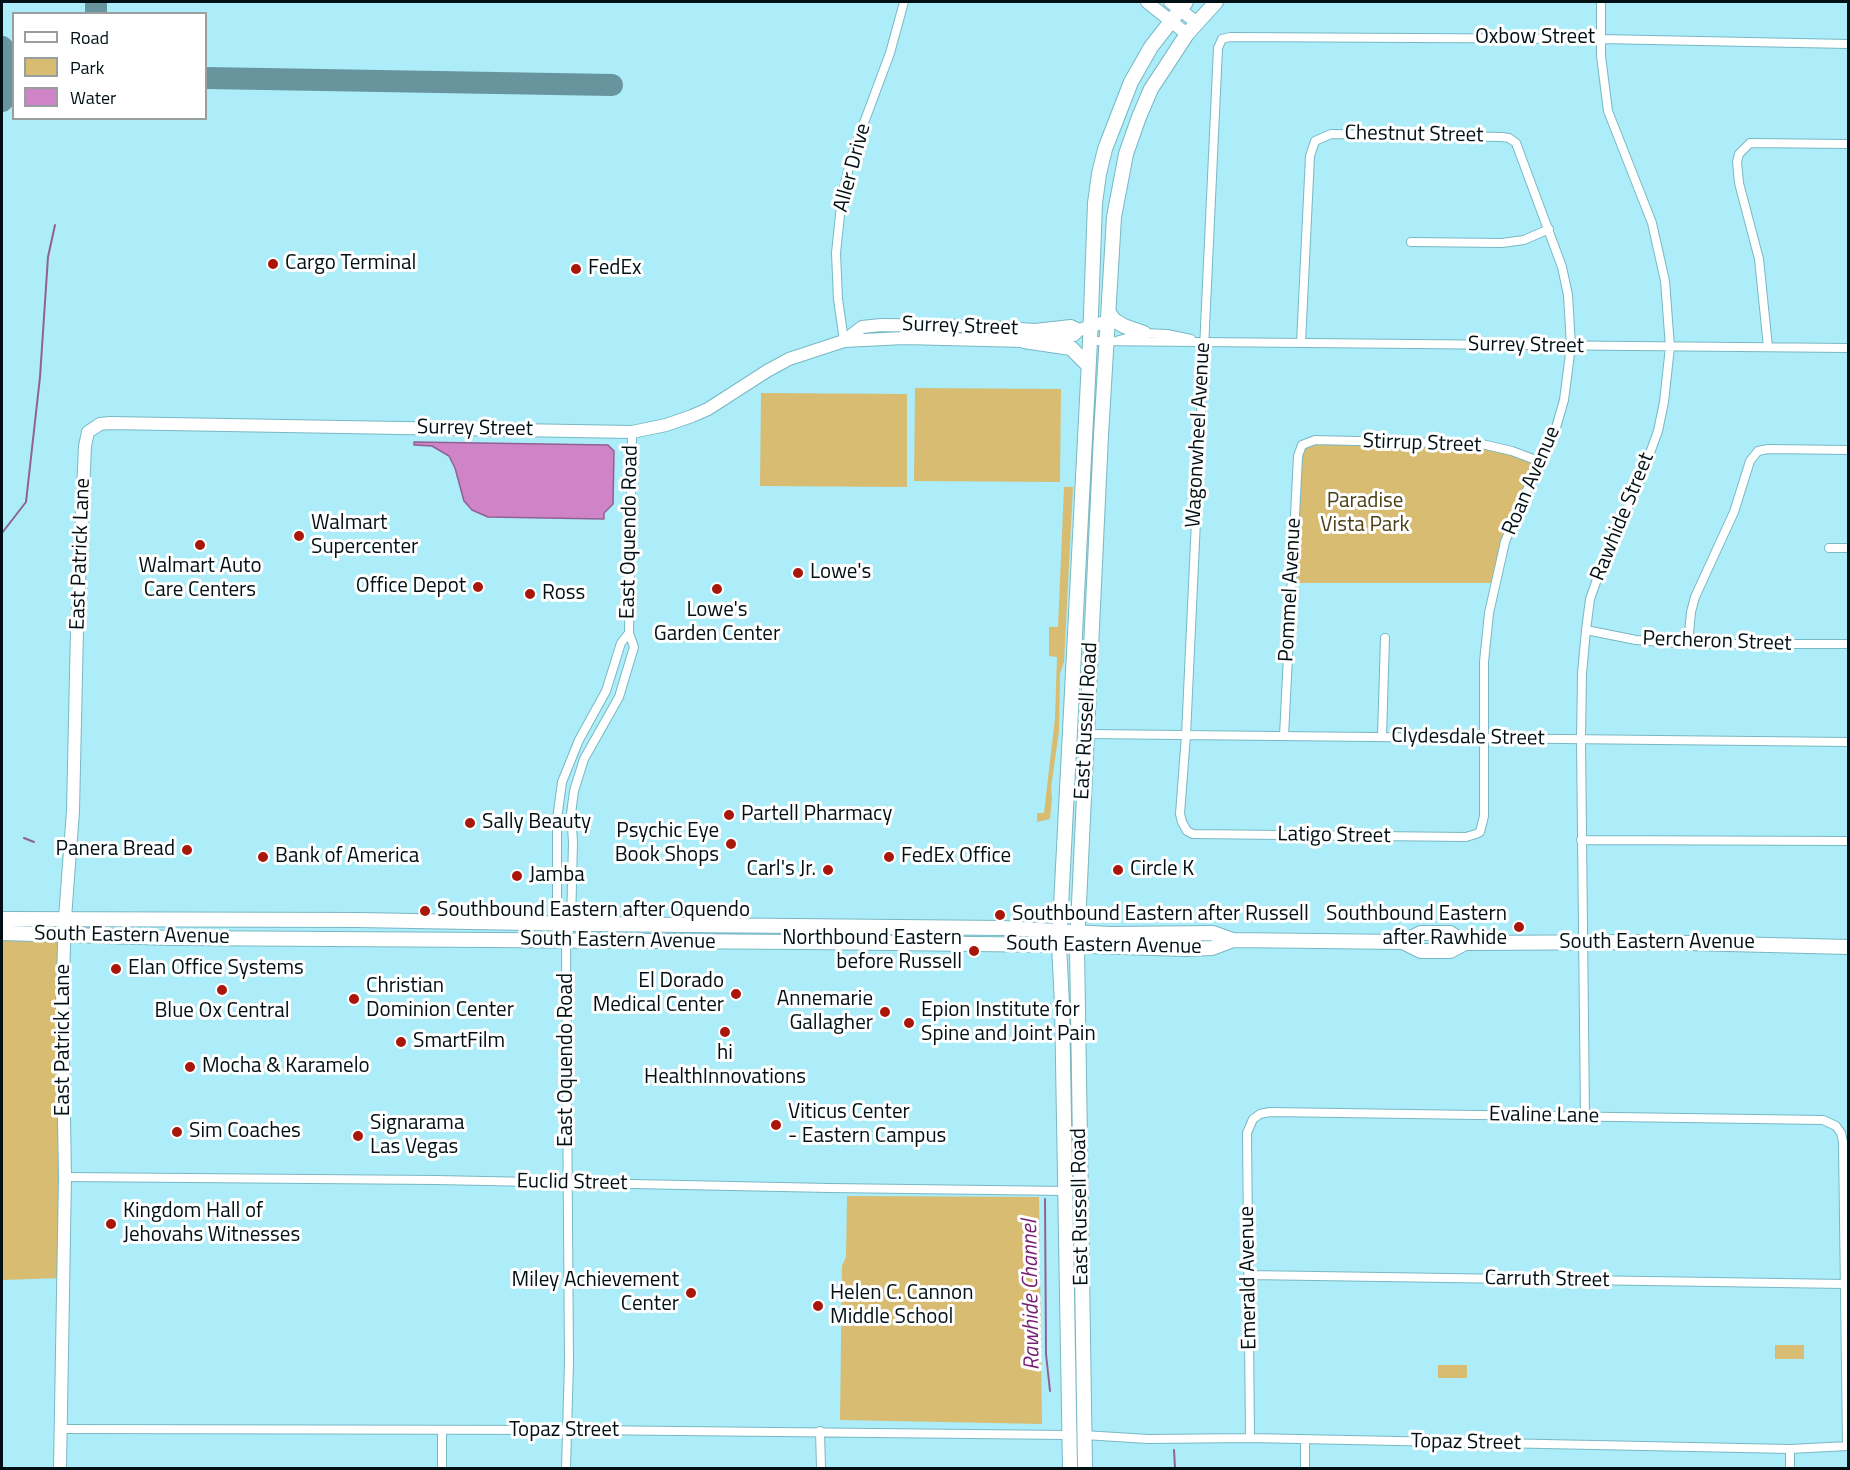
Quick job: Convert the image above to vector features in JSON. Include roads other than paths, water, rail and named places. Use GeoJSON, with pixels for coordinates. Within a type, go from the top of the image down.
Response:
{"type":"FeatureCollection","features":[{"type":"Feature","properties":{"kind":"main road","name":"East Russell Road"},"geometry":{"type":"LineString","coordinates":[[1085,1468],[1077,939],[1091,640],[1113,341],[1109,317],[1114,217],[1126,154],[1151,89],[1187,34],[1216,2]]}},
{"type":"Feature","properties":{"kind":"main road","name":"East Russell Road"},"geometry":{"type":"LineString","coordinates":[[1070,1468],[1060,938],[1090,341],[1085,328],[1095,203],[1103,157],[1117,114],[1131,82],[1151,47],[1170,21],[1178,4]]}},
{"type":"Feature","properties":{"kind":"main road"},"geometry":{"type":"LineString","coordinates":[[1109,317],[1124,326],[1144,333]]}},
{"type":"Feature","properties":{"kind":"main road"},"geometry":{"type":"LineString","coordinates":[[1024,341],[1071,348],[1088,365]]}},
{"type":"Feature","properties":{"kind":"main road"},"geometry":{"type":"LineString","coordinates":[[1075,640],[1091,640]]}},
{"type":"Feature","properties":{"kind":"main road","name":"South Eastern Avenue"},"geometry":{"type":"LineString","coordinates":[[2,919],[358,920],[1004,928],[1060,938]]}},
{"type":"Feature","properties":{"kind":"main road"},"geometry":{"type":"LineString","coordinates":[[802,925],[806,942]]}},
{"type":"Feature","properties":{"kind":"main road","name":"South Eastern Avenue"},"geometry":{"type":"LineString","coordinates":[[2,933],[806,942],[1060,938],[1150,948],[1212,948],[1233,940],[1403,942],[1420,933],[1450,933],[1465,943],[1650,942],[1848,947]]}},
{"type":"Feature","properties":{"kind":"main road"},"geometry":{"type":"LineString","coordinates":[[1065,1155],[1080,1156]]}},
{"type":"Feature","properties":{"kind":"main road"},"geometry":{"type":"LineString","coordinates":[[1069,1435],[1076,1443],[1079,1468]]}},
{"type":"Feature","properties":{"kind":"street","name":"Aller Drive"},"geometry":{"type":"LineString","coordinates":[[844,341],[838,299],[836,252],[842,196],[852,155],[890,53],[904,2]]}},
{"type":"Feature","properties":{"kind":"street"},"geometry":{"type":"LineString","coordinates":[[1146,2],[1187,34]]}},
{"type":"Feature","properties":{"kind":"street","name":"Rawhide Street"},"geometry":{"type":"LineString","coordinates":[[1585,1117],[1581,739],[1582,674],[1586,630],[1590,599],[1606,554],[1638,486],[1658,431],[1664,402],[1670,347],[1666,293],[1652,223],[1608,111],[1600,2]]}},
{"type":"Feature","properties":{"kind":"street"},"geometry":{"type":"LineString","coordinates":[[1178,4],[1196,22]]}},
{"type":"Feature","properties":{"kind":"street","name":"Oxbow Street"},"geometry":{"type":"LineString","coordinates":[[1222,39],[1230,36],[1601,39],[1848,44]]}},
{"type":"Feature","properties":{"kind":"street","name":"Wagonwheel Avenue"},"geometry":{"type":"LineString","coordinates":[[1187,831],[1180,814],[1186,735],[1217,55],[1222,39]]}},
{"type":"Feature","properties":{"kind":"street","name":"Chestnut Street"},"geometry":{"type":"LineString","coordinates":[[1301,343],[1310,156],[1316,141],[1331,134],[1493,136],[1509,138],[1513,141]]}},
{"type":"Feature","properties":{"kind":"street","name":"Roan Avenue"},"geometry":{"type":"LineString","coordinates":[[1480,832],[1484,816],[1482,738],[1489,613],[1498,567],[1520,504],[1553,438],[1564,399],[1571,346],[1568,295],[1562,267],[1519,146],[1513,141]]}},
{"type":"Feature","properties":{"kind":"street"},"geometry":{"type":"LineString","coordinates":[[1768,347],[1759,259],[1739,183],[1737,162],[1744,148],[1750,143],[1848,144]]}},
{"type":"Feature","properties":{"kind":"street"},"geometry":{"type":"LineString","coordinates":[[1411,242],[1502,243],[1524,240],[1549,229]]}},
{"type":"Feature","properties":{"kind":"street","name":"Surrey Street"},"geometry":{"type":"LineString","coordinates":[[88,432],[100,424],[110,423],[632,432],[666,425],[692,416],[708,409],[767,371],[789,360],[844,341],[904,338],[1024,341],[1074,335],[1109,317]]}},
{"type":"Feature","properties":{"kind":"street","name":"Surrey Street"},"geometry":{"type":"LineString","coordinates":[[844,341],[862,327],[882,325],[974,326],[1035,330],[1071,326],[1085,328]]}},
{"type":"Feature","properties":{"kind":"street"},"geometry":{"type":"LineString","coordinates":[[953,339],[962,332],[996,332],[1006,329]]}},
{"type":"Feature","properties":{"kind":"street","name":"Surrey Street"},"geometry":{"type":"LineString","coordinates":[[1113,341],[1144,333],[1167,334],[1203,341]]}},
{"type":"Feature","properties":{"kind":"street","name":"Surrey Street"},"geometry":{"type":"LineString","coordinates":[[1090,341],[1848,348]]}},
{"type":"Feature","properties":{"kind":"street","name":"East Patrick Lane"},"geometry":{"type":"LineString","coordinates":[[60,1468],[65,1177],[63,1005],[65,918],[73,811],[78,606],[85,446],[88,432]]}},
{"type":"Feature","properties":{"kind":"street","name":"East Oquendo Road"},"geometry":{"type":"LineString","coordinates":[[564,924],[573,842],[571,814],[574,791],[584,759],[611,713],[634,647],[629,633],[632,432]]}},
{"type":"Feature","properties":{"kind":"street","name":"Stirrup Street"},"geometry":{"type":"LineString","coordinates":[[1302,445],[1315,440],[1482,444],[1512,451],[1541,462]]}},
{"type":"Feature","properties":{"kind":"street","name":"Pommel Avenue"},"geometry":{"type":"LineString","coordinates":[[1284,736],[1297,467],[1302,445]]}},
{"type":"Feature","properties":{"kind":"street"},"geometry":{"type":"LineString","coordinates":[[1688,644],[1695,597],[1734,512],[1750,461],[1758,451],[1768,449],[1848,450]]}},
{"type":"Feature","properties":{"kind":"street"},"geometry":{"type":"LineString","coordinates":[[1829,548],[1848,548]]}},
{"type":"Feature","properties":{"kind":"street","name":"Percheron Street"},"geometry":{"type":"LineString","coordinates":[[1586,630],[1636,640],[1688,644],[1848,644]]}},
{"type":"Feature","properties":{"kind":"street","name":"East Oquendo Road"},"geometry":{"type":"LineString","coordinates":[[566,1468],[569,1373],[566,940],[557,819],[562,782],[579,740],[606,691],[621,644],[629,633]]}},
{"type":"Feature","properties":{"kind":"street"},"geometry":{"type":"LineString","coordinates":[[1382,736],[1385,638]]}},
{"type":"Feature","properties":{"kind":"street","name":"Clydesdale Street"},"geometry":{"type":"LineString","coordinates":[[1087,734],[1848,742]]}},
{"type":"Feature","properties":{"kind":"street","name":"Latigo Street"},"geometry":{"type":"LineString","coordinates":[[1187,831],[1193,834],[1466,837],[1480,832]]}},
{"type":"Feature","properties":{"kind":"street"},"geometry":{"type":"LineString","coordinates":[[1581,840],[1848,841]]}},
{"type":"Feature","properties":{"kind":"street","name":"Evaline Lane"},"geometry":{"type":"LineString","coordinates":[[1253,1119],[1260,1114],[1270,1112],[1823,1120],[1836,1126],[1843,1142],[1845,1284]]}},
{"type":"Feature","properties":{"kind":"street","name":"Emerald Avenue"},"geometry":{"type":"LineString","coordinates":[[1250,1438],[1247,1133],[1253,1119]]}},
{"type":"Feature","properties":{"kind":"street","name":"Euclid Street"},"geometry":{"type":"LineString","coordinates":[[65,1177],[436,1180],[1080,1191]]}},
{"type":"Feature","properties":{"kind":"street","name":"Carruth Street"},"geometry":{"type":"LineString","coordinates":[[1249,1275],[1845,1284]]}},
{"type":"Feature","properties":{"kind":"street"},"geometry":{"type":"LineString","coordinates":[[1845,1284],[1848,1446]]}},
{"type":"Feature","properties":{"kind":"street","name":"Topaz Street"},"geometry":{"type":"LineString","coordinates":[[59,1429],[820,1431],[1069,1435]]}},
{"type":"Feature","properties":{"kind":"street"},"geometry":{"type":"LineString","coordinates":[[442,1431],[442,1468]]}},
{"type":"Feature","properties":{"kind":"street"},"geometry":{"type":"LineString","coordinates":[[820,1431],[821,1468]]}},
{"type":"Feature","properties":{"kind":"street","name":"Topaz Street"},"geometry":{"type":"LineString","coordinates":[[1084,1435],[1790,1449],[1848,1446]]}},
{"type":"Feature","properties":{"kind":"street"},"geometry":{"type":"LineString","coordinates":[[1305,1440],[1305,1468]]}},
{"type":"Feature","properties":{"kind":"street"},"geometry":{"type":"LineString","coordinates":[[1790,1449],[1790,1468]]}},
{"type":"Feature","properties":{"kind":"water"},"geometry":{"type":"Polygon","coordinates":[[[414,442],[608,445],[614,451],[613,504],[604,513],[604,519],[488,517],[472,510],[464,501],[455,468],[449,456],[432,446],[414,445],[414,442]]]}},
{"type":"Feature","properties":{"kind":"waterway"},"geometry":{"type":"LineString","coordinates":[[2,533],[26,502],[40,377],[48,257],[55,225]]}},
{"type":"Feature","properties":{"kind":"waterway"},"geometry":{"type":"LineString","coordinates":[[24,838],[34,842]]}},
{"type":"Feature","properties":{"kind":"waterway","name":"Rawhide Channel"},"geometry":{"type":"LineString","coordinates":[[1045,1199],[1046,1354],[1050,1391]]}},
{"type":"Feature","properties":{"kind":"waterway","name":"Rawhide Channel"},"geometry":{"type":"LineString","coordinates":[[1174,1450],[1175,1468]]}},
{"type":"Feature","properties":{"kind":"place","name":"Cargo Terminal"},"geometry":{"type":"Point","coordinates":[273,264]}},
{"type":"Feature","properties":{"kind":"place","name":"FedEx"},"geometry":{"type":"Point","coordinates":[576,269]}},
{"type":"Feature","properties":{"kind":"place","name":"Walmart Supercenter"},"geometry":{"type":"Point","coordinates":[299,536]}},
{"type":"Feature","properties":{"kind":"place","name":"Walmart Auto Care Centers"},"geometry":{"type":"Point","coordinates":[200,545]}},
{"type":"Feature","properties":{"kind":"place","name":"Lowe's"},"geometry":{"type":"Point","coordinates":[798,573]}},
{"type":"Feature","properties":{"kind":"place","name":"Office Depot"},"geometry":{"type":"Point","coordinates":[478,587]}},
{"type":"Feature","properties":{"kind":"place","name":"Lowe's Garden Center"},"geometry":{"type":"Point","coordinates":[717,589]}},
{"type":"Feature","properties":{"kind":"place","name":"Ross"},"geometry":{"type":"Point","coordinates":[530,594]}},
{"type":"Feature","properties":{"kind":"place","name":"Partell Pharmacy"},"geometry":{"type":"Point","coordinates":[729,815]}},
{"type":"Feature","properties":{"kind":"place","name":"Sally Beauty"},"geometry":{"type":"Point","coordinates":[470,823]}},
{"type":"Feature","properties":{"kind":"place","name":"Psychic Eye Book Shops"},"geometry":{"type":"Point","coordinates":[731,844]}},
{"type":"Feature","properties":{"kind":"place","name":"Panera Bread"},"geometry":{"type":"Point","coordinates":[187,850]}},
{"type":"Feature","properties":{"kind":"place","name":"Bank of America"},"geometry":{"type":"Point","coordinates":[263,857]}},
{"type":"Feature","properties":{"kind":"place","name":"FedEx Office"},"geometry":{"type":"Point","coordinates":[889,857]}},
{"type":"Feature","properties":{"kind":"place","name":"Carl's Jr."},"geometry":{"type":"Point","coordinates":[828,870]}},
{"type":"Feature","properties":{"kind":"place","name":"Circle K"},"geometry":{"type":"Point","coordinates":[1118,870]}},
{"type":"Feature","properties":{"kind":"place","name":"Jamba"},"geometry":{"type":"Point","coordinates":[517,876]}},
{"type":"Feature","properties":{"kind":"place","name":"Southbound Eastern after Oquendo"},"geometry":{"type":"Point","coordinates":[425,911]}},
{"type":"Feature","properties":{"kind":"place","name":"Southbound Eastern after Russell"},"geometry":{"type":"Point","coordinates":[1000,915]}},
{"type":"Feature","properties":{"kind":"place","name":"Southbound Eastern after Rawhide"},"geometry":{"type":"Point","coordinates":[1519,927]}},
{"type":"Feature","properties":{"kind":"place","name":"Northbound Eastern before Russell"},"geometry":{"type":"Point","coordinates":[974,951]}},
{"type":"Feature","properties":{"kind":"place","name":"Elan Office Systems"},"geometry":{"type":"Point","coordinates":[116,969]}},
{"type":"Feature","properties":{"kind":"place","name":"Blue Ox Central"},"geometry":{"type":"Point","coordinates":[222,990]}},
{"type":"Feature","properties":{"kind":"place","name":"El Dorado Medical Center"},"geometry":{"type":"Point","coordinates":[736,994]}},
{"type":"Feature","properties":{"kind":"place","name":"Christian Dominion Center"},"geometry":{"type":"Point","coordinates":[354,999]}},
{"type":"Feature","properties":{"kind":"place","name":"Annemarie Gallagher"},"geometry":{"type":"Point","coordinates":[885,1012]}},
{"type":"Feature","properties":{"kind":"place","name":"Epion Institute for Spine and Joint Pain"},"geometry":{"type":"Point","coordinates":[909,1023]}},
{"type":"Feature","properties":{"kind":"place","name":"hi HealthInnovations"},"geometry":{"type":"Point","coordinates":[725,1032]}},
{"type":"Feature","properties":{"kind":"place","name":"SmartFilm"},"geometry":{"type":"Point","coordinates":[401,1042]}},
{"type":"Feature","properties":{"kind":"place","name":"Mocha & Karamelo"},"geometry":{"type":"Point","coordinates":[190,1067]}},
{"type":"Feature","properties":{"kind":"place","name":"Viticus Center - Eastern Campus"},"geometry":{"type":"Point","coordinates":[776,1125]}},
{"type":"Feature","properties":{"kind":"place","name":"Sim Coaches"},"geometry":{"type":"Point","coordinates":[177,1132]}},
{"type":"Feature","properties":{"kind":"place","name":"Signarama Las Vegas"},"geometry":{"type":"Point","coordinates":[358,1136]}},
{"type":"Feature","properties":{"kind":"place","name":"Kingdom Hall of Jehovahs Witnesses"},"geometry":{"type":"Point","coordinates":[111,1224]}},
{"type":"Feature","properties":{"kind":"place","name":"Miley Achievement Center"},"geometry":{"type":"Point","coordinates":[691,1293]}},
{"type":"Feature","properties":{"kind":"place","name":"Helen C. Cannon Middle School"},"geometry":{"type":"Point","coordinates":[818,1306]}},
{"type":"Feature","properties":{"kind":"park label","name":"Paradise Vista Park"},"geometry":{"type":"Point","coordinates":[1365,514]}}]}
